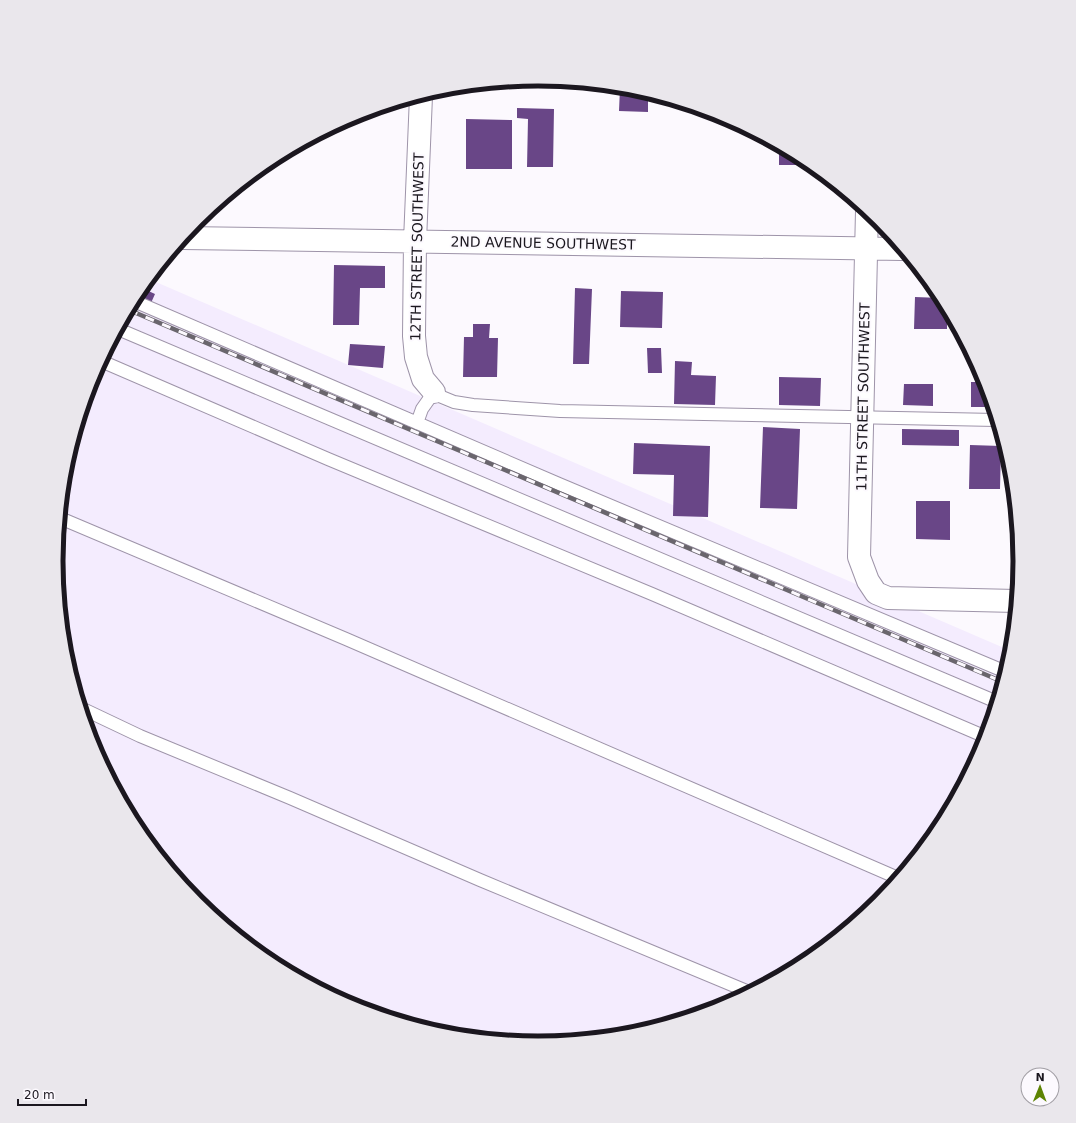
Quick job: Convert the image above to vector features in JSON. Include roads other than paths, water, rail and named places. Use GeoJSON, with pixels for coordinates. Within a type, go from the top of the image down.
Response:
{"type":"FeatureCollection","features":[{"type":"Feature","properties":{"kind":"street","name":"12TH STREET SOUTHWEST"},"geometry":{"type":"LineString","coordinates":[[421,102],[415,242],[414,336],[416,357],[423,379],[434,392]]}},
{"type":"Feature","properties":{"kind":"street","name":"11TH STREET SOUTHWEST"},"geometry":{"type":"LineString","coordinates":[[867,219],[859,557],[868,581],[876,593],[888,598],[1011,601]]}},
{"type":"Feature","properties":{"kind":"street","name":"2ND AVENUE SOUTHWEST"},"geometry":{"type":"LineString","coordinates":[[190,238],[896,249]]}},
{"type":"Feature","properties":{"kind":"lane"},"geometry":{"type":"LineString","coordinates":[[140,303],[559,484],[1000,670]]}},
{"type":"Feature","properties":{"kind":"lane"},"geometry":{"type":"LineString","coordinates":[[123,331],[992,700]]}},
{"type":"Feature","properties":{"kind":"lane"},"geometry":{"type":"LineString","coordinates":[[106,363],[328,459],[637,588],[980,735]]}},
{"type":"Feature","properties":{"kind":"lane"},"geometry":{"type":"LineString","coordinates":[[416,423],[422,409],[434,392],[454,402],[473,405],[560,411],[991,420]]}},
{"type":"Feature","properties":{"kind":"lane"},"geometry":{"type":"LineString","coordinates":[[65,520],[346,639],[894,876]]}},
{"type":"Feature","properties":{"kind":"lane"},"geometry":{"type":"LineString","coordinates":[[87,711],[140,736],[744,990]]}},
{"type":"Feature","properties":{"kind":"railway"},"geometry":{"type":"LineString","coordinates":[[134,312],[998,680]]}}]}
